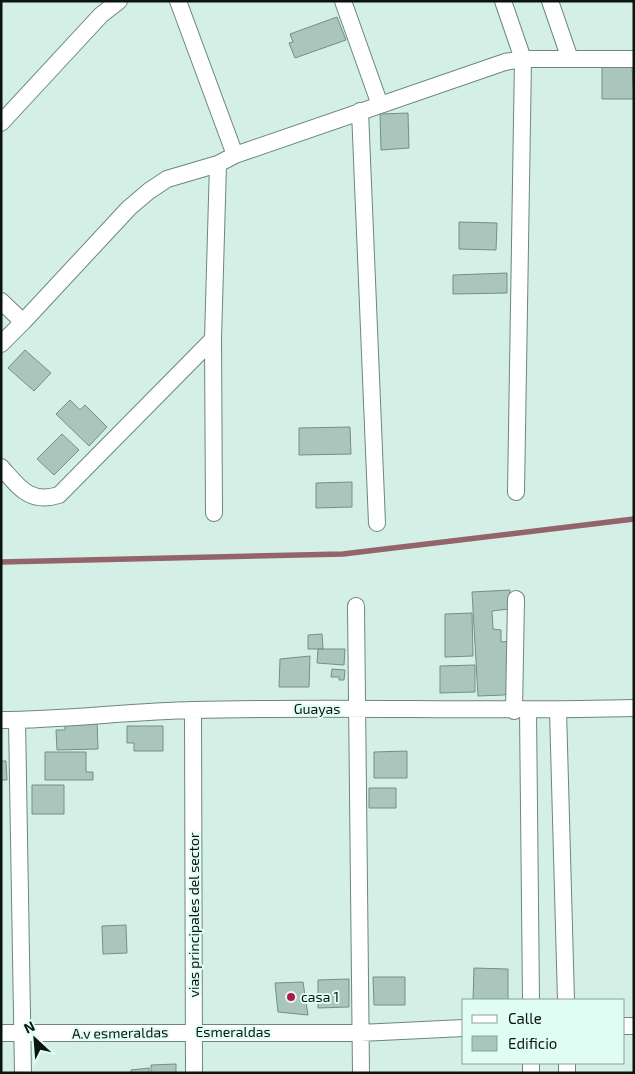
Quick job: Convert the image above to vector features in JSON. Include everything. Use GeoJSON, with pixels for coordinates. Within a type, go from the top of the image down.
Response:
{"type":"FeatureCollection","features":[{"type":"Feature","properties":{"kind":"street"},"geometry":{"type":"LineString","coordinates":[[1,123],[101,15],[119,1]]}},
{"type":"Feature","properties":{"kind":"street"},"geometry":{"type":"LineString","coordinates":[[178,1],[235,155]]}},
{"type":"Feature","properties":{"kind":"street"},"geometry":{"type":"LineString","coordinates":[[342,1],[380,105]]}},
{"type":"Feature","properties":{"kind":"street"},"geometry":{"type":"LineString","coordinates":[[503,1],[523,59],[516,492]]}},
{"type":"Feature","properties":{"kind":"street"},"geometry":{"type":"LineString","coordinates":[[550,1],[570,59]]}},
{"type":"Feature","properties":{"kind":"street"},"geometry":{"type":"LineString","coordinates":[[1,344],[129,208],[167,179],[218,164],[235,155],[505,62],[523,59],[634,59]]}},
{"type":"Feature","properties":{"kind":"street"},"geometry":{"type":"LineString","coordinates":[[360,111],[377,523]]}},
{"type":"Feature","properties":{"kind":"street"},"geometry":{"type":"LineString","coordinates":[[214,513],[213,339],[218,164]]}},
{"type":"Feature","properties":{"kind":"street"},"geometry":{"type":"LineString","coordinates":[[1,301],[23,322]]}},
{"type":"Feature","properties":{"kind":"street"},"geometry":{"type":"LineString","coordinates":[[1,466],[28,494],[38,498],[59,495],[213,339]]}},
{"type":"Feature","properties":{"kind":"street"},"geometry":{"type":"LineString","coordinates":[[516,599],[531,999]]}},
{"type":"Feature","properties":{"kind":"street"},"geometry":{"type":"LineString","coordinates":[[356,606],[355,708],[361,1073]]}},
{"type":"Feature","properties":{"kind":"street","name":"Guayas"},"geometry":{"type":"LineString","coordinates":[[9,720],[193,710],[355,708],[521,711],[634,708]]}},
{"type":"Feature","properties":{"kind":"street","name":"vias principales del sector"},"geometry":{"type":"LineString","coordinates":[[193,710],[199,1032],[194,1073]]}},
{"type":"Feature","properties":{"kind":"street"},"geometry":{"type":"LineString","coordinates":[[558,710],[566,999]]}},
{"type":"Feature","properties":{"kind":"street"},"geometry":{"type":"LineString","coordinates":[[9,720],[23,1034],[23,1073]]}},
{"type":"Feature","properties":{"kind":"street"},"geometry":{"type":"LineString","coordinates":[[199,1032],[360,1033],[456,1029]]}},
{"type":"Feature","properties":{"kind":"street","name":"Esmeraldas"},"geometry":{"type":"LineString","coordinates":[[23,1034],[199,1032]]}},
{"type":"Feature","properties":{"kind":"street"},"geometry":{"type":"LineString","coordinates":[[1,1033],[23,1034]]}},
{"type":"Feature","properties":{"kind":"building"},"geometry":{"type":"Polygon","coordinates":[[[337,17],[346,40],[295,58],[289,43],[293,42],[290,34],[337,17]]]}},
{"type":"Feature","properties":{"kind":"building"},"geometry":{"type":"Polygon","coordinates":[[[602,67],[632,67],[634,99],[602,99],[602,67]]]}},
{"type":"Feature","properties":{"kind":"building"},"geometry":{"type":"Polygon","coordinates":[[[408,113],[409,148],[381,150],[380,114],[408,113]]]}},
{"type":"Feature","properties":{"kind":"building"},"geometry":{"type":"Polygon","coordinates":[[[459,222],[497,223],[496,250],[459,249],[459,222]]]}},
{"type":"Feature","properties":{"kind":"building"},"geometry":{"type":"Polygon","coordinates":[[[507,273],[507,293],[453,294],[453,275],[507,273]]]}},
{"type":"Feature","properties":{"kind":"building"},"geometry":{"type":"Polygon","coordinates":[[[25,350],[51,373],[34,391],[8,368],[25,350]]]}},
{"type":"Feature","properties":{"kind":"building"},"geometry":{"type":"Polygon","coordinates":[[[70,400],[80,410],[85,405],[107,427],[89,446],[56,414],[70,400]]]}},
{"type":"Feature","properties":{"kind":"building"},"geometry":{"type":"Polygon","coordinates":[[[350,427],[351,454],[299,455],[299,428],[350,427]]]}},
{"type":"Feature","properties":{"kind":"building"},"geometry":{"type":"Polygon","coordinates":[[[62,434],[79,450],[54,475],[37,459],[62,434]]]}},
{"type":"Feature","properties":{"kind":"building"},"geometry":{"type":"Polygon","coordinates":[[[352,482],[352,507],[316,508],[316,483],[352,482]]]}},
{"type":"Feature","properties":{"kind":"building"},"geometry":{"type":"Polygon","coordinates":[[[510,590],[509,609],[492,611],[493,629],[501,630],[501,642],[511,641],[510,691],[504,695],[478,696],[472,592],[510,590]]]}},
{"type":"Feature","properties":{"kind":"building"},"geometry":{"type":"Polygon","coordinates":[[[472,613],[473,656],[445,657],[445,614],[472,613]]]}},
{"type":"Feature","properties":{"kind":"building"},"geometry":{"type":"Polygon","coordinates":[[[322,634],[323,649],[308,649],[308,635],[322,634]]]}},
{"type":"Feature","properties":{"kind":"building"},"geometry":{"type":"Polygon","coordinates":[[[318,649],[345,649],[344,665],[317,663],[318,649]]]}},
{"type":"Feature","properties":{"kind":"building"},"geometry":{"type":"Polygon","coordinates":[[[310,656],[309,687],[279,687],[280,659],[310,656]]]}},
{"type":"Feature","properties":{"kind":"building"},"geometry":{"type":"Polygon","coordinates":[[[475,665],[475,692],[440,693],[440,666],[475,665]]]}},
{"type":"Feature","properties":{"kind":"building"},"geometry":{"type":"Polygon","coordinates":[[[332,669],[345,670],[344,680],[339,680],[339,677],[331,677],[332,669]]]}},
{"type":"Feature","properties":{"kind":"building"},"geometry":{"type":"Polygon","coordinates":[[[97,720],[98,749],[57,750],[56,730],[65,730],[65,721],[97,720]]]}},
{"type":"Feature","properties":{"kind":"building"},"geometry":{"type":"Polygon","coordinates":[[[127,726],[163,726],[163,751],[134,751],[134,743],[127,743],[127,726]]]}},
{"type":"Feature","properties":{"kind":"building"},"geometry":{"type":"Polygon","coordinates":[[[407,751],[407,778],[374,778],[374,752],[407,751]]]}},
{"type":"Feature","properties":{"kind":"building"},"geometry":{"type":"Polygon","coordinates":[[[45,752],[86,752],[86,772],[93,772],[93,780],[45,780],[45,752]]]}},
{"type":"Feature","properties":{"kind":"building"},"geometry":{"type":"Polygon","coordinates":[[[1,761],[6,761],[7,780],[1,780],[1,761]]]}},
{"type":"Feature","properties":{"kind":"building"},"geometry":{"type":"Polygon","coordinates":[[[32,785],[64,785],[64,814],[32,814],[32,785]]]}},
{"type":"Feature","properties":{"kind":"building"},"geometry":{"type":"Polygon","coordinates":[[[369,788],[396,788],[396,808],[369,808],[369,788]]]}},
{"type":"Feature","properties":{"kind":"building"},"geometry":{"type":"Polygon","coordinates":[[[126,925],[127,953],[103,954],[102,926],[126,925]]]}},
{"type":"Feature","properties":{"kind":"building"},"geometry":{"type":"Polygon","coordinates":[[[474,968],[508,969],[508,999],[473,999],[474,968]]]}},
{"type":"Feature","properties":{"kind":"building"},"geometry":{"type":"Polygon","coordinates":[[[373,977],[405,977],[405,1005],[374,1005],[373,977]]]}},
{"type":"Feature","properties":{"kind":"building"},"geometry":{"type":"Polygon","coordinates":[[[349,979],[349,1007],[318,1008],[318,980],[349,979]]]}},
{"type":"Feature","properties":{"kind":"building","name":"casa 1"},"geometry":{"type":"Polygon","coordinates":[[[303,982],[308,1015],[278,1012],[275,983],[303,982]]]}},
{"type":"Feature","properties":{"kind":"building"},"geometry":{"type":"Polygon","coordinates":[[[176,1064],[176,1073],[151,1073],[151,1065],[176,1064]]]}},
{"type":"Feature","properties":{"kind":"building"},"geometry":{"type":"Polygon","coordinates":[[[149,1068],[149,1073],[131,1073],[131,1070],[149,1068]]]}},
{"type":"Feature","properties":{"kind":"waterway"},"geometry":{"type":"LineString","coordinates":[[1,562],[343,554],[634,519]]}},
{"type":"Feature","properties":{"kind":"place","name":"casa 1"},"geometry":{"type":"Point","coordinates":[291,997]}}]}
